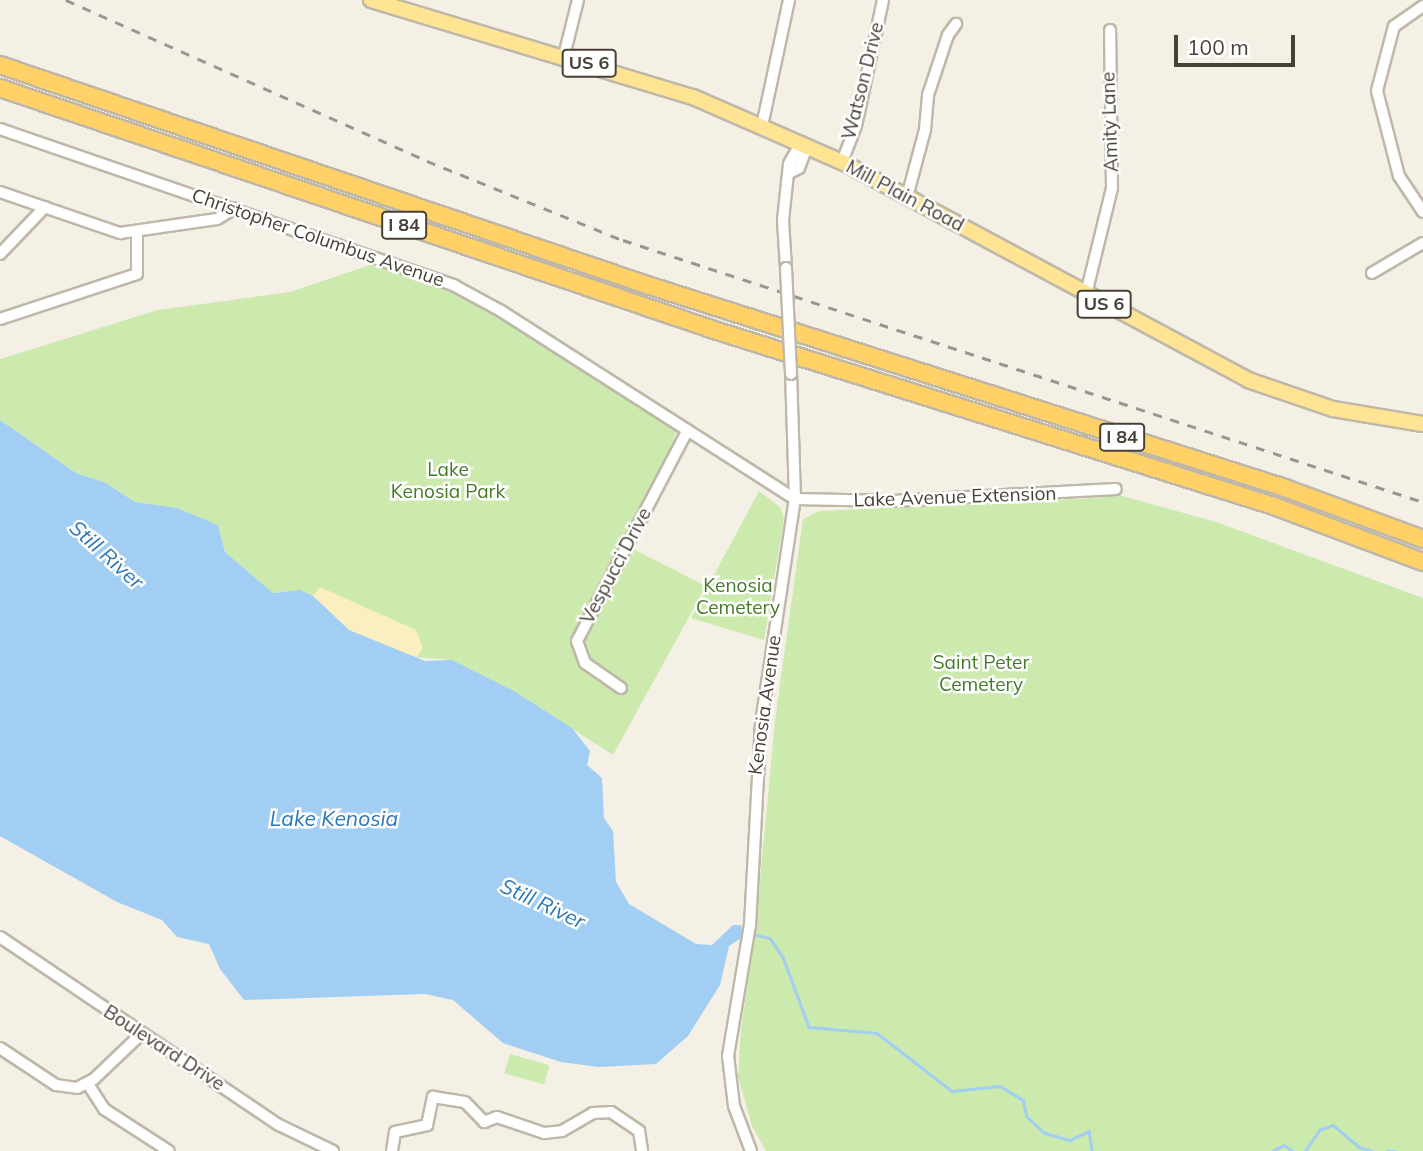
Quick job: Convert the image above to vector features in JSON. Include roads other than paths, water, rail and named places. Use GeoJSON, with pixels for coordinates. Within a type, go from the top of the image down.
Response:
{"type":"FeatureCollection","features":[{"type":"Feature","properties":{"kind":"highway","name":"I 84"},"geometry":{"type":"LineString","coordinates":[[0,65],[644,284],[1285,488],[1423,539]]}},
{"type":"Feature","properties":{"kind":"highway","name":"I 84"},"geometry":{"type":"LineString","coordinates":[[0,88],[714,330],[1274,506],[1423,562]]}},
{"type":"Feature","properties":{"kind":"main road","name":"Mill Plain Road"},"geometry":{"type":"LineString","coordinates":[[371,0],[668,88],[801,142],[842,162],[1220,367],[1276,391],[1362,415],[1423,424]]}},
{"type":"Feature","properties":{"kind":"street"},"geometry":{"type":"LineString","coordinates":[[564,56],[578,0]]}},
{"type":"Feature","properties":{"kind":"street"},"geometry":{"type":"LineString","coordinates":[[762,126],[789,0]]}},
{"type":"Feature","properties":{"kind":"street","name":"Watson Drive"},"geometry":{"type":"LineString","coordinates":[[842,162],[856,126],[883,0]]}},
{"type":"Feature","properties":{"kind":"street"},"geometry":{"type":"LineString","coordinates":[[1423,6],[1394,26],[1377,90],[1399,176],[1423,212]]}},
{"type":"Feature","properties":{"kind":"street"},"geometry":{"type":"LineString","coordinates":[[907,197],[925,130],[928,95],[948,34],[956,24]]}},
{"type":"Feature","properties":{"kind":"street","name":"Amity Lane"},"geometry":{"type":"LineString","coordinates":[[1086,294],[1112,188],[1110,30]]}},
{"type":"Feature","properties":{"kind":"street","name":"Christopher Columbus Avenue"},"geometry":{"type":"LineString","coordinates":[[0,129],[409,267],[468,292],[795,499]]}},
{"type":"Feature","properties":{"kind":"street","name":"Kenosia Avenue"},"geometry":{"type":"LineString","coordinates":[[751,1151],[734,1106],[728,1056],[750,925],[757,754],[795,499],[783,220],[795,148],[801,142]]}},
{"type":"Feature","properties":{"kind":"street"},"geometry":{"type":"LineString","coordinates":[[0,192],[108,231],[137,232],[216,219],[235,208]]}},
{"type":"Feature","properties":{"kind":"street"},"geometry":{"type":"LineString","coordinates":[[0,254],[45,207]]}},
{"type":"Feature","properties":{"kind":"street"},"geometry":{"type":"LineString","coordinates":[[0,318],[137,274],[137,232]]}},
{"type":"Feature","properties":{"kind":"street"},"geometry":{"type":"LineString","coordinates":[[1372,273],[1423,243]]}},
{"type":"Feature","properties":{"kind":"street","name":"Vespucci Drive"},"geometry":{"type":"LineString","coordinates":[[621,688],[585,663],[577,641],[688,430]]}},
{"type":"Feature","properties":{"kind":"street","name":"Lake Avenue Extension"},"geometry":{"type":"LineString","coordinates":[[795,499],[892,501],[1116,489]]}},
{"type":"Feature","properties":{"kind":"street","name":"Boulevard Drive"},"geometry":{"type":"LineString","coordinates":[[0,937],[140,1035],[279,1125],[333,1151]]}},
{"type":"Feature","properties":{"kind":"street"},"geometry":{"type":"LineString","coordinates":[[0,1048],[55,1085],[71,1088],[88,1084],[140,1035]]}},
{"type":"Feature","properties":{"kind":"street"},"geometry":{"type":"LineString","coordinates":[[88,1084],[108,1112],[169,1151]]}},
{"type":"Feature","properties":{"kind":"street"},"geometry":{"type":"LineString","coordinates":[[392,1151],[395,1132],[427,1125],[432,1097],[465,1102],[484,1122],[502,1118],[544,1133],[562,1130],[593,1113],[611,1112],[639,1131],[642,1151]]}},
{"type":"Feature","properties":{"kind":"water","name":"Lake Kenosia"},"geometry":{"type":"Polygon","coordinates":[[[0,420],[76,473],[106,483],[135,502],[177,508],[218,525],[225,552],[273,593],[300,590],[313,596],[349,630],[425,661],[452,660],[514,691],[572,728],[590,751],[587,765],[602,778],[604,818],[613,831],[616,882],[629,904],[696,944],[712,945],[733,925],[741,925],[743,937],[729,946],[720,985],[688,1036],[656,1064],[598,1067],[561,1062],[503,1043],[453,1000],[425,994],[244,1000],[220,969],[209,944],[177,937],[162,920],[117,902],[0,836],[0,420]]]}},
{"type":"Feature","properties":{"kind":"waterway","name":"Still River"},"geometry":{"type":"LineString","coordinates":[[752,934],[770,938],[783,957],[809,1027],[877,1033],[952,1091],[1000,1086],[1023,1100],[1027,1117],[1045,1133],[1070,1140],[1089,1131],[1092,1151]]}},
{"type":"Feature","properties":{"kind":"waterway","name":"Still River"},"geometry":{"type":"LineString","coordinates":[[1305,1151],[1319,1130],[1333,1125],[1359,1147],[1372,1151]]}},
{"type":"Feature","properties":{"kind":"waterway","name":"Still River"},"geometry":{"type":"LineString","coordinates":[[1272,1151],[1284,1145],[1293,1151]]}},
{"type":"Feature","properties":{"kind":"waterway","name":"Still River"},"geometry":{"type":"LineString","coordinates":[[1387,1151],[1396,1151]]}},
{"type":"Feature","properties":{"kind":"railway"},"geometry":{"type":"LineString","coordinates":[[66,0],[427,161],[623,240],[1423,502]]}},
{"type":"Feature","properties":{"kind":"park label","name":"Lake Kenosia Park"},"geometry":{"type":"Point","coordinates":[448,481]}},
{"type":"Feature","properties":{"kind":"park label","name":"Kenosia Cemetery"},"geometry":{"type":"Point","coordinates":[738,597]}},
{"type":"Feature","properties":{"kind":"park label","name":"Saint Peter Cemetery"},"geometry":{"type":"Point","coordinates":[981,674]}}]}
